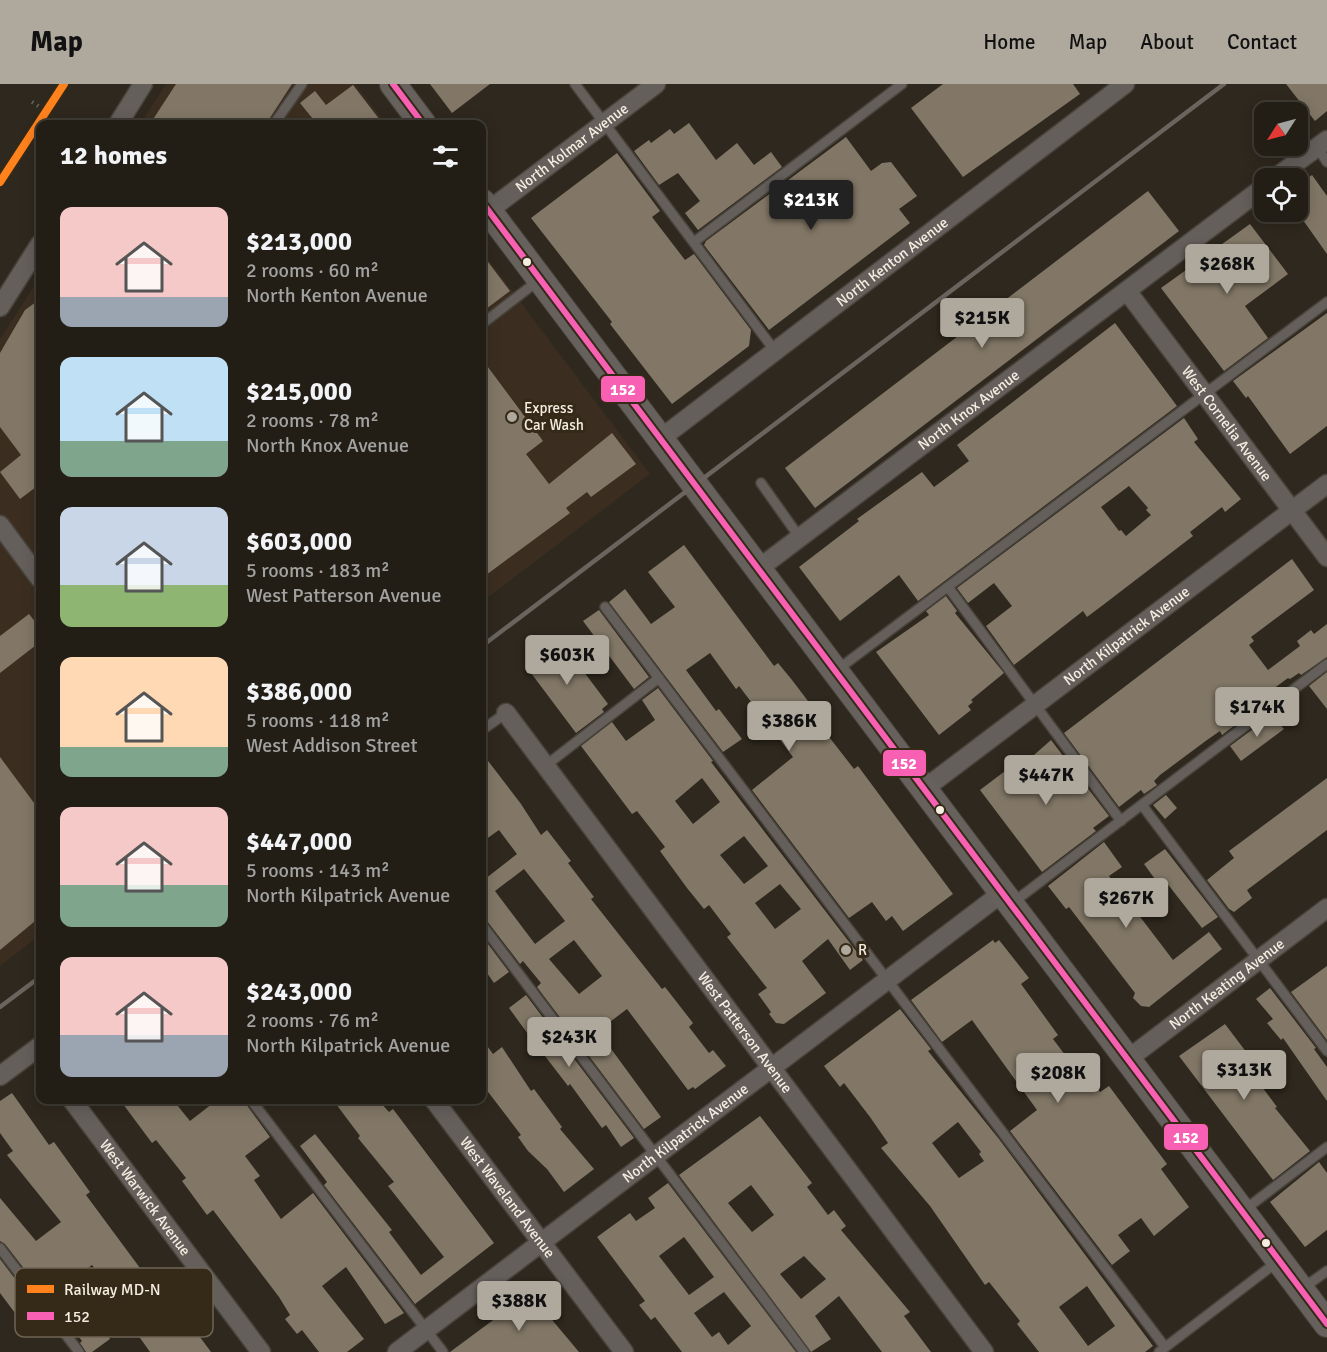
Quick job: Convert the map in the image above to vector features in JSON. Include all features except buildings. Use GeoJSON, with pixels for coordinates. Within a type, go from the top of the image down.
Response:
{"type":"FeatureCollection","features":[{"type":"Feature","properties":{"kind":"main road"},"geometry":{"type":"LineString","coordinates":[[393,84],[420,120]]}},
{"type":"Feature","properties":{"kind":"main road"},"geometry":{"type":"LineString","coordinates":[[486,207],[1327,1324]]}},
{"type":"Feature","properties":{"kind":"street"},"geometry":{"type":"LineString","coordinates":[[120,120],[143,84]]}},
{"type":"Feature","properties":{"kind":"street","name":"North Kolmar Avenue"},"geometry":{"type":"LineString","coordinates":[[486,205],[656,84]]}},
{"type":"Feature","properties":{"kind":"street","name":"North Kenton Avenue"},"geometry":{"type":"LineString","coordinates":[[660,439],[1117,87]]}},
{"type":"Feature","properties":{"kind":"street"},"geometry":{"type":"LineString","coordinates":[[1292,168],[1324,150]]}},
{"type":"Feature","properties":{"kind":"street","name":"North Knox Avenue"},"geometry":{"type":"LineString","coordinates":[[758,569],[1254,195]]}},
{"type":"Feature","properties":{"kind":"street"},"geometry":{"type":"LineString","coordinates":[[0,308],[36,250]]}},
{"type":"Feature","properties":{"kind":"street","name":"West Cornelia Avenue"},"geometry":{"type":"LineString","coordinates":[[1126,291],[1327,557]]}},
{"type":"Feature","properties":{"kind":"street","name":"North Kilpatrick Avenue"},"geometry":{"type":"LineString","coordinates":[[924,789],[1327,484]]}},
{"type":"Feature","properties":{"kind":"street"},"geometry":{"type":"LineString","coordinates":[[0,525],[36,574]]}},
{"type":"Feature","properties":{"kind":"street","name":"West Patterson Avenue"},"geometry":{"type":"LineString","coordinates":[[506,713],[984,1352]]}},
{"type":"Feature","properties":{"kind":"street","name":"North Kilpatrick Avenue"},"geometry":{"type":"LineString","coordinates":[[397,1352],[887,980],[1007,898]]}},
{"type":"Feature","properties":{"kind":"street","name":"North Keating Avenue"},"geometry":{"type":"LineString","coordinates":[[1128,1059],[1327,908]]}},
{"type":"Feature","properties":{"kind":"street"},"geometry":{"type":"LineString","coordinates":[[0,1076],[36,1052]]}},
{"type":"Feature","properties":{"kind":"street","name":"West Warwick Avenue"},"geometry":{"type":"LineString","coordinates":[[75,1104],[198,1268]]}},
{"type":"Feature","properties":{"kind":"street","name":"West Waveland Avenue"},"geometry":{"type":"LineString","coordinates":[[437,1104],[624,1352]]}},
{"type":"Feature","properties":{"kind":"street","name":"West Warwick Avenue"},"geometry":{"type":"LineString","coordinates":[[213,1288],[261,1352]]}},
{"type":"Feature","properties":{"kind":"lane"},"geometry":{"type":"LineString","coordinates":[[277,120],[302,84]]}},
{"type":"Feature","properties":{"kind":"lane"},"geometry":{"type":"LineString","coordinates":[[575,84],[775,351]]}},
{"type":"Feature","properties":{"kind":"lane"},"geometry":{"type":"LineString","coordinates":[[694,243],[902,84]]}},
{"type":"Feature","properties":{"kind":"lane"},"geometry":{"type":"LineString","coordinates":[[486,321],[540,280]]}},
{"type":"Feature","properties":{"kind":"lane"},"geometry":{"type":"LineString","coordinates":[[836,671],[1327,302]]}},
{"type":"Feature","properties":{"kind":"lane"},"geometry":{"type":"LineString","coordinates":[[760,483],[800,538]]}},
{"type":"Feature","properties":{"kind":"lane"},"geometry":{"type":"LineString","coordinates":[[948,587],[1121,821]]}},
{"type":"Feature","properties":{"kind":"lane"},"geometry":{"type":"LineString","coordinates":[[605,607],[887,980],[1162,1350],[1279,1261]]}},
{"type":"Feature","properties":{"kind":"lane"},"geometry":{"type":"LineString","coordinates":[[1007,898],[1121,821],[1327,664]]}},
{"type":"Feature","properties":{"kind":"lane"},"geometry":{"type":"LineString","coordinates":[[545,766],[659,678]]}},
{"type":"Feature","properties":{"kind":"lane"},"geometry":{"type":"LineString","coordinates":[[486,727],[506,713]]}},
{"type":"Feature","properties":{"kind":"lane"},"geometry":{"type":"LineString","coordinates":[[1142,805],[1327,1050]]}},
{"type":"Feature","properties":{"kind":"lane"},"geometry":{"type":"LineString","coordinates":[[486,930],[804,1352]]}},
{"type":"Feature","properties":{"kind":"lane"},"geometry":{"type":"LineString","coordinates":[[254,1104],[443,1352]]}},
{"type":"Feature","properties":{"kind":"lane"},"geometry":{"type":"LineString","coordinates":[[1242,1211],[1327,1147]]}},
{"type":"Feature","properties":{"kind":"lane"},"geometry":{"type":"LineString","coordinates":[[0,1248],[15,1268]]}},
{"type":"Feature","properties":{"kind":"lane"},"geometry":{"type":"LineString","coordinates":[[1301,1289],[1327,1271]]}},
{"type":"Feature","properties":{"kind":"lane"},"geometry":{"type":"LineString","coordinates":[[68,1337],[79,1352]]}},
{"type":"Feature","properties":{"kind":"path"},"geometry":{"type":"LineString","coordinates":[[32,102],[51,114]]}},
{"type":"Feature","properties":{"kind":"shaded area"},"geometry":{"type":"Polygon","coordinates":[[[166,84],[355,84],[383,120],[143,120],[166,84]]]}},
{"type":"Feature","properties":{"kind":"shaded area"},"geometry":{"type":"Polygon","coordinates":[[[486,256],[650,474],[486,599],[486,256]]]}},
{"type":"Feature","properties":{"kind":"shaded area"},"geometry":{"type":"Polygon","coordinates":[[[36,283],[36,938],[0,966],[0,339],[36,283]]]}},
{"type":"Feature","properties":{"kind":"railway"},"geometry":{"type":"LineString","coordinates":[[486,643],[1224,84]]}},
{"type":"Feature","properties":{"kind":"railway"},"geometry":{"type":"LineString","coordinates":[[0,1007],[36,980]]}},
{"type":"Feature","properties":{"kind":"rail line","name":"MD-N"},"geometry":{"type":"LineString","coordinates":[[40,120],[64,84]]}},
{"type":"Feature","properties":{"kind":"rail line","name":"MD-N"},"geometry":{"type":"LineString","coordinates":[[0,182],[36,127]]}},
{"type":"Feature","properties":{"kind":"transit line","name":"152"},"geometry":{"type":"LineString","coordinates":[[393,84],[420,120]]}},
{"type":"Feature","properties":{"kind":"transit line","name":"152"},"geometry":{"type":"LineString","coordinates":[[486,207],[1327,1324]]}},
{"type":"Feature","properties":{"kind":"place","name":"Express Car Wash"},"geometry":{"type":"Point","coordinates":[512,417]}},
{"type":"Feature","properties":{"kind":"place","name":"R"},"geometry":{"type":"Point","coordinates":[846,950]}}]}
